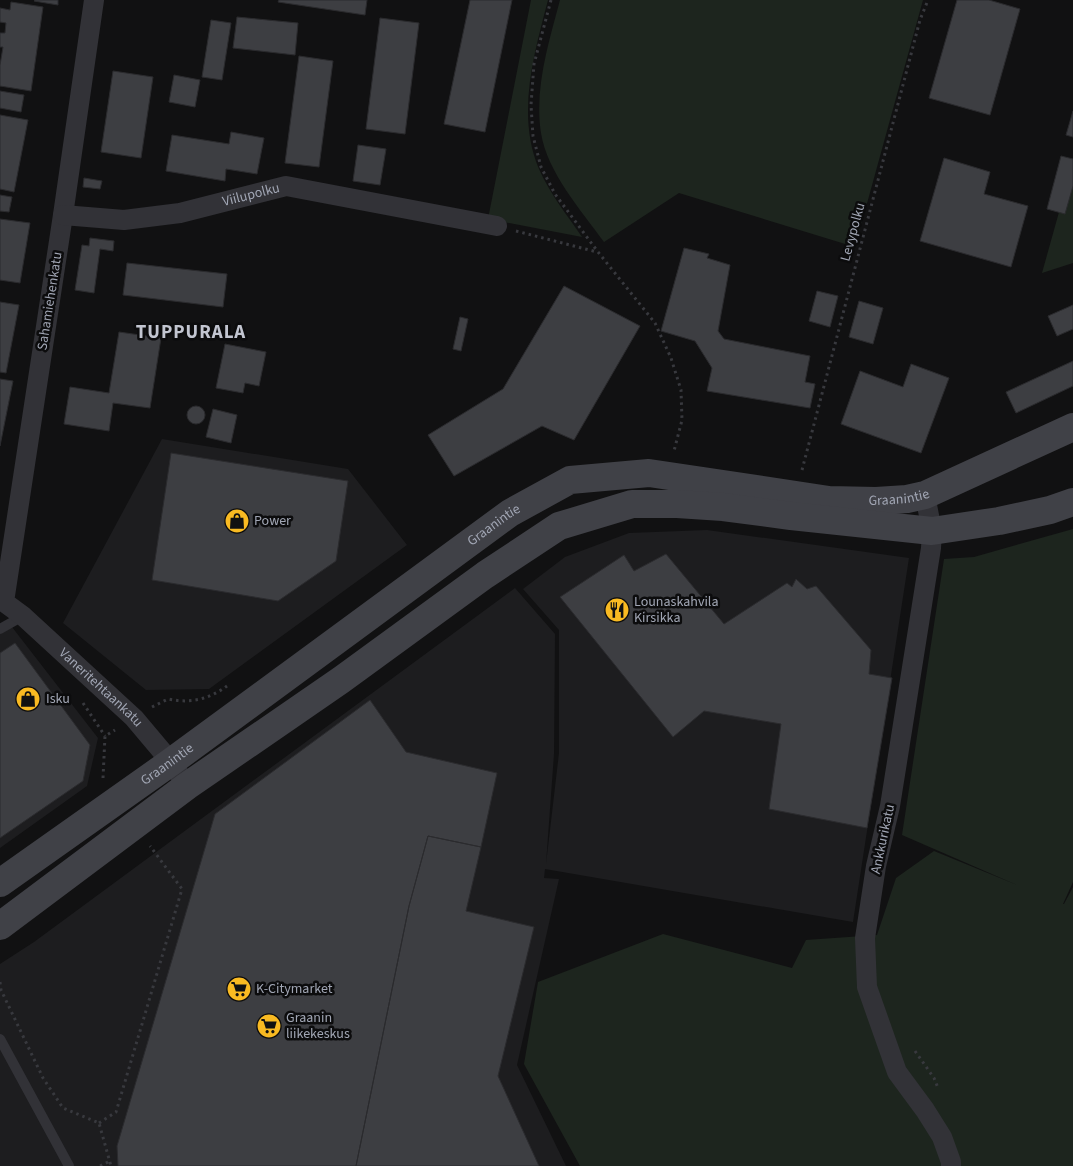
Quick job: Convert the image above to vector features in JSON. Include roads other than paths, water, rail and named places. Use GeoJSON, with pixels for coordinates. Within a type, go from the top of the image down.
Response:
{"type":"FeatureCollection","features":[{"type":"Feature","properties":{"kind":"street","name":"Sahamiehenkatu"},"geometry":{"type":"LineString","coordinates":[[2,602],[63,215],[94,0]]}},
{"type":"Feature","properties":{"kind":"street","name":"Viilupolku"},"geometry":{"type":"LineString","coordinates":[[63,215],[124,220],[180,213],[286,186],[497,226]]}},
{"type":"Feature","properties":{"kind":"street","name":"Graanintie"},"geometry":{"type":"LineString","coordinates":[[0,883],[171,762],[510,513],[570,480],[649,473],[829,500],[884,501],[907,499],[924,495],[1073,427]]}},
{"type":"Feature","properties":{"kind":"street","name":"Ankkurikatu"},"geometry":{"type":"LineString","coordinates":[[924,495],[932,531],[931,548],[890,806],[876,866],[865,938],[867,987],[897,1072],[942,1137],[951,1162],[950,1166]]}},
{"type":"Feature","properties":{"kind":"street","name":"Graanintie"},"geometry":{"type":"LineString","coordinates":[[0,926],[187,786],[341,680],[485,575],[558,526],[632,504],[678,504],[723,507],[932,531],[1008,519],[1050,510],[1073,502]]}},
{"type":"Feature","properties":{"kind":"street","name":"Vaneritehtaankatu"},"geometry":{"type":"LineString","coordinates":[[2,602],[23,616],[134,718],[171,762],[187,786]]}},
{"type":"Feature","properties":{"kind":"lane"},"geometry":{"type":"LineString","coordinates":[[0,629],[23,616]]}},
{"type":"Feature","properties":{"kind":"lane"},"geometry":{"type":"LineString","coordinates":[[0,1039],[68,1166]]}},
{"type":"Feature","properties":{"kind":"place","name":"Power"},"geometry":{"type":"Point","coordinates":[237,521]}},
{"type":"Feature","properties":{"kind":"place","name":"Lounaskahvila Kirsikka"},"geometry":{"type":"Point","coordinates":[617,610]}},
{"type":"Feature","properties":{"kind":"place","name":"Isku"},"geometry":{"type":"Point","coordinates":[28,699]}},
{"type":"Feature","properties":{"kind":"place","name":"K-Citymarket"},"geometry":{"type":"Point","coordinates":[239,989]}},
{"type":"Feature","properties":{"kind":"place","name":"Graanin liikekeskus"},"geometry":{"type":"Point","coordinates":[269,1026]}},
{"type":"Feature","properties":{"kind":"district","name":"TUPPURALA"},"geometry":{"type":"Point","coordinates":[191,332]}}]}
